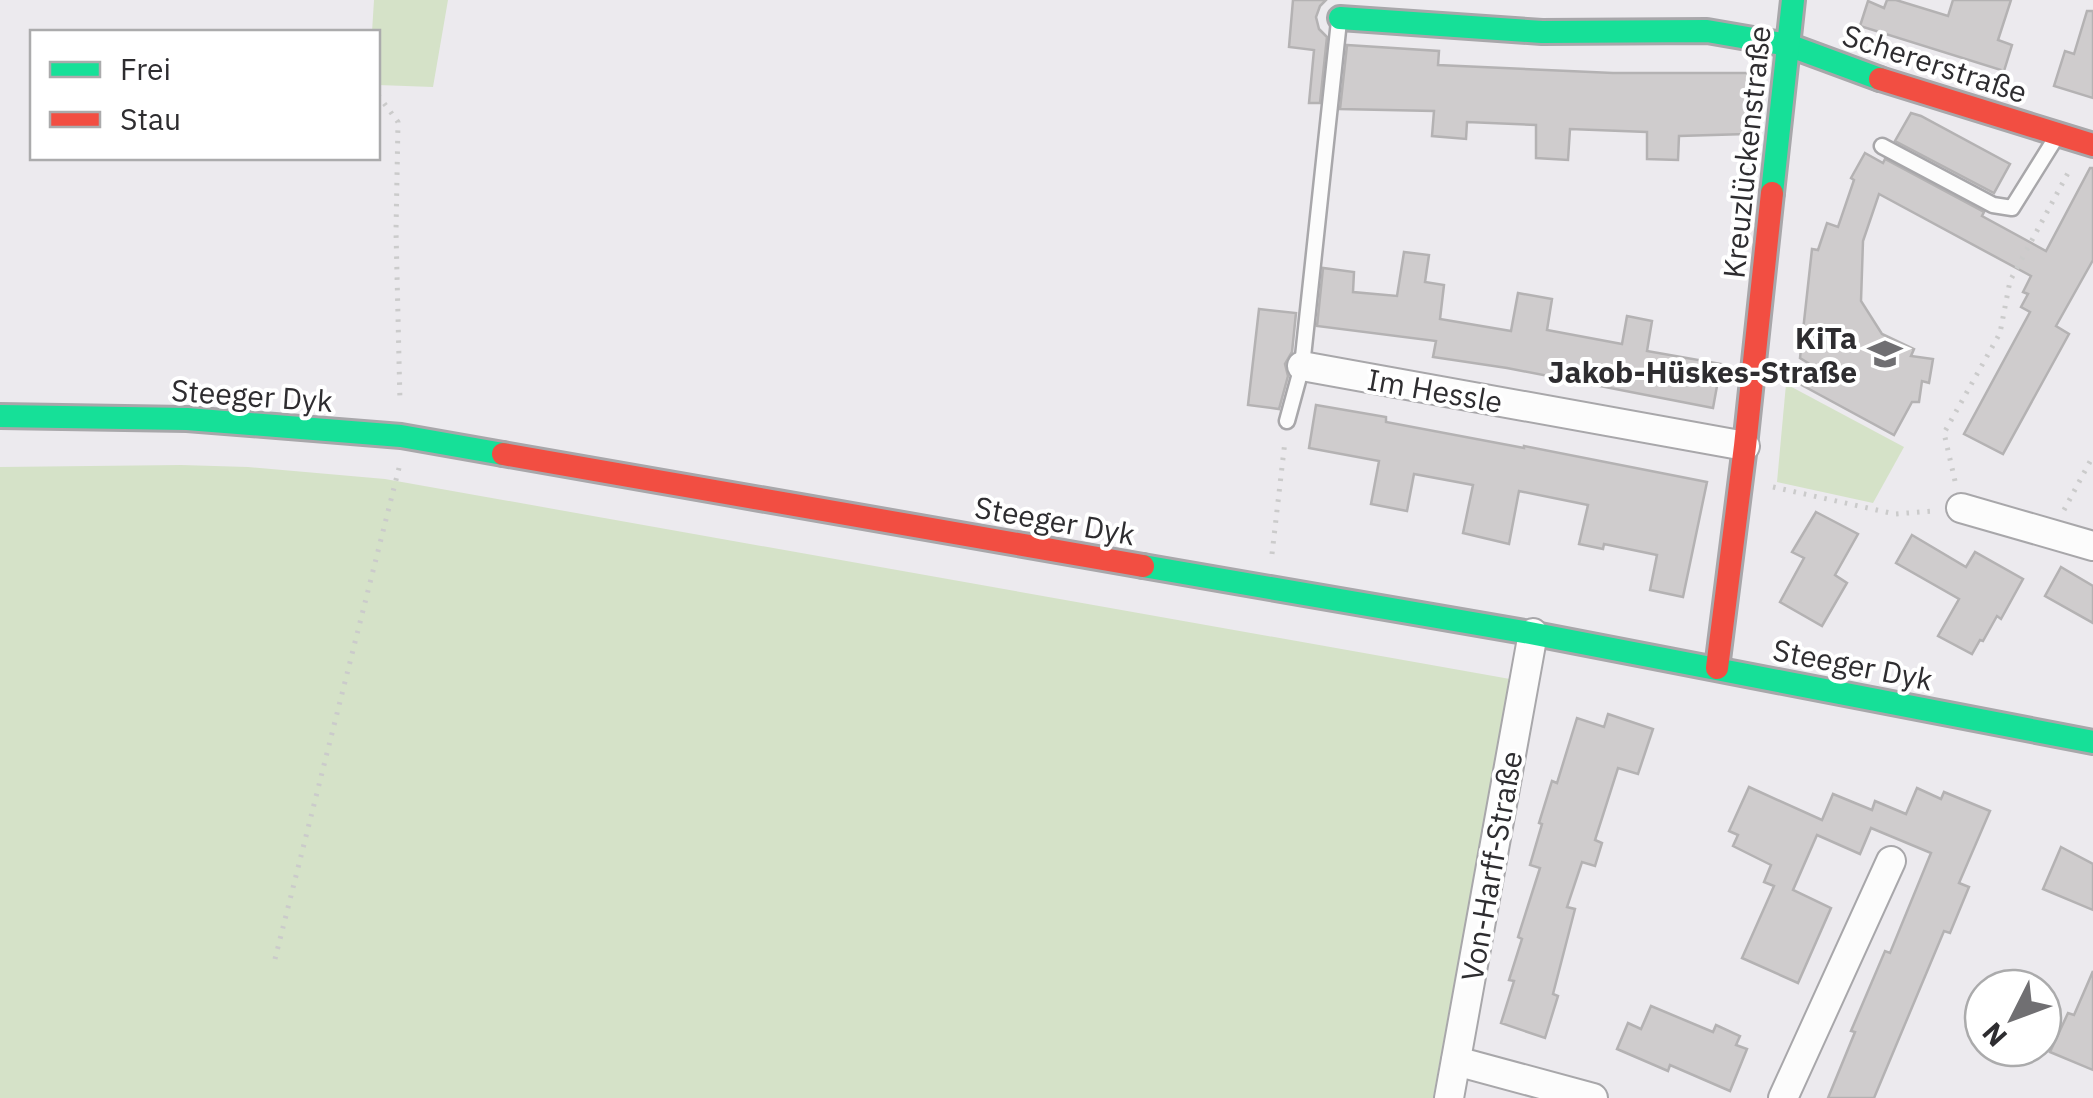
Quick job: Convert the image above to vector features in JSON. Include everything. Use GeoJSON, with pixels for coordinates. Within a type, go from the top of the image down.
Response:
{"type":"FeatureCollection","features":[{"type":"Feature","properties":{"kind":"street","name":"Kreuzlückenstraße"},"geometry":{"type":"LineString","coordinates":[[1717,668],[1793,0]]}},
{"type":"Feature","properties":{"kind":"street","name":"Schererstraße"},"geometry":{"type":"LineString","coordinates":[[1340,9],[1542,32],[1707,31],[1788,45],[1864,74],[2088,144]]}},
{"type":"Feature","properties":{"kind":"street","name":"Im Hessle"},"geometry":{"type":"LineString","coordinates":[[1302,366],[1745,446]]}},
{"type":"Feature","properties":{"kind":"street","name":"Steeger Dyk"},"geometry":{"type":"LineString","coordinates":[[0,416],[187,419],[401,436],[1533,633],[2093,742]]}},
{"type":"Feature","properties":{"kind":"street"},"geometry":{"type":"LineString","coordinates":[[1961,508],[2093,546]]}},
{"type":"Feature","properties":{"kind":"street","name":"Von-Harff-Straße"},"geometry":{"type":"LineString","coordinates":[[1449,1098],[1533,633]]}},
{"type":"Feature","properties":{"kind":"street"},"geometry":{"type":"LineString","coordinates":[[1783,1098],[1891,861]]}},
{"type":"Feature","properties":{"kind":"street"},"geometry":{"type":"LineString","coordinates":[[1456,1060],[1593,1098]]}},
{"type":"Feature","properties":{"kind":"lane","name":"Schererstraße"},"geometry":{"type":"LineString","coordinates":[[1302,366],[1340,9]]}},
{"type":"Feature","properties":{"kind":"lane"},"geometry":{"type":"LineString","coordinates":[[1882,146],[1993,205],[2012,208],[2058,134]]}},
{"type":"Feature","properties":{"kind":"lane"},"geometry":{"type":"LineString","coordinates":[[1288,421],[1302,366]]}},
{"type":"Feature","properties":{"kind":"path"},"geometry":{"type":"LineString","coordinates":[[274,959],[399,466],[398,122],[380,98]]}},
{"type":"Feature","properties":{"kind":"path"},"geometry":{"type":"LineString","coordinates":[[1740,480],[1895,514],[1961,508],[1944,433],[2000,333],[2010,281],[2088,144]]}},
{"type":"Feature","properties":{"kind":"path"},"geometry":{"type":"LineString","coordinates":[[1266,588],[1288,421]]}},
{"type":"Feature","properties":{"kind":"path"},"geometry":{"type":"LineString","coordinates":[[2051,534],[2093,456]]}},
{"type":"Feature","properties":{"kind":"green space"},"geometry":{"type":"Polygon","coordinates":[[[374,0],[448,0],[433,87],[380,85],[380,30],[372,30],[374,0]]]}},
{"type":"Feature","properties":{"kind":"green space"},"geometry":{"type":"Polygon","coordinates":[[[1786,384],[1904,447],[1873,503],[1777,482],[1786,384]]]}},
{"type":"Feature","properties":{"kind":"green space"},"geometry":{"type":"Polygon","coordinates":[[[181,465],[385,479],[1510,679],[1433,1098],[0,1098],[0,467],[181,465]]]}},
{"type":"Feature","properties":{"kind":"building"},"geometry":{"type":"Polygon","coordinates":[[[1293,0],[1326,0],[1316,17],[1319,29],[1327,37],[1320,103],[1309,103],[1314,50],[1289,47],[1293,0]]]}},
{"type":"Feature","properties":{"kind":"building"},"geometry":{"type":"Polygon","coordinates":[[[1887,0],[1948,16],[1953,0],[2011,0],[1998,40],[2012,45],[2004,71],[1860,26],[1868,1],[1884,8],[1887,0]]]}},
{"type":"Feature","properties":{"kind":"building"},"geometry":{"type":"Polygon","coordinates":[[[2087,11],[2093,11],[2093,98],[2054,86],[2065,51],[2074,54],[2087,11]]]}},
{"type":"Feature","properties":{"kind":"building"},"geometry":{"type":"Polygon","coordinates":[[[1347,45],[1439,51],[1438,65],[1613,73],[1755,73],[1755,112],[1746,111],[1746,134],[1679,136],[1678,160],[1647,159],[1647,132],[1570,129],[1568,160],[1536,158],[1536,125],[1467,122],[1466,139],[1432,136],[1434,111],[1340,109],[1347,45]]]}},
{"type":"Feature","properties":{"kind":"building"},"geometry":{"type":"Polygon","coordinates":[[[1911,113],[2010,164],[1994,193],[1895,141],[1911,113]]]}},
{"type":"Feature","properties":{"kind":"building"},"geometry":{"type":"Polygon","coordinates":[[[1865,153],[1883,163],[1885,159],[1984,212],[1982,216],[2046,251],[2093,168],[2093,260],[2056,326],[2069,334],[2003,454],[1964,434],[2030,312],[2021,307],[2031,276],[1879,194],[1863,241],[1861,301],[1882,334],[1914,349],[1911,356],[1933,359],[1929,383],[1922,381],[1919,402],[1912,402],[1894,435],[1798,383],[1808,363],[1800,358],[1812,249],[1818,250],[1827,223],[1838,227],[1854,180],[1851,178],[1865,153]]]}},
{"type":"Feature","properties":{"kind":"building"},"geometry":{"type":"Polygon","coordinates":[[[1404,252],[1429,255],[1425,282],[1444,285],[1440,319],[1511,331],[1518,293],[1552,299],[1547,330],[1622,344],[1627,316],[1652,321],[1647,351],[1721,364],[1713,408],[1433,357],[1436,341],[1317,326],[1323,268],[1354,272],[1353,292],[1397,296],[1404,252]]]}},
{"type":"Feature","properties":{"kind":"building"},"geometry":{"type":"Polygon","coordinates":[[[1259,309],[1296,313],[1292,352],[1285,364],[1288,376],[1279,409],[1248,405],[1259,309]]]}},
{"type":"Feature","properties":{"kind":"building"},"geometry":{"type":"Polygon","coordinates":[[[1316,405],[1386,417],[1386,422],[1707,482],[1683,597],[1650,590],[1657,555],[1604,544],[1603,549],[1579,544],[1588,505],[1519,491],[1509,544],[1463,533],[1473,485],[1414,474],[1407,511],[1371,504],[1379,461],[1309,448],[1316,405]]]}},
{"type":"Feature","properties":{"kind":"building"},"geometry":{"type":"Polygon","coordinates":[[[1816,512],[1858,534],[1835,575],[1847,583],[1822,626],[1780,602],[1804,558],[1792,552],[1816,512]]]}},
{"type":"Feature","properties":{"kind":"building"},"geometry":{"type":"Polygon","coordinates":[[[1912,535],[1966,567],[1975,552],[2023,579],[2001,619],[1997,616],[1972,654],[1938,636],[1959,599],[1896,563],[1912,535]]]}},
{"type":"Feature","properties":{"kind":"building"},"geometry":{"type":"Polygon","coordinates":[[[2061,567],[2093,586],[2093,623],[2045,596],[2061,567]]]}},
{"type":"Feature","properties":{"kind":"building"},"geometry":{"type":"Polygon","coordinates":[[[1608,714],[1653,729],[1638,774],[1618,768],[1595,840],[1602,843],[1595,866],[1582,862],[1567,907],[1575,909],[1553,994],[1558,996],[1545,1038],[1501,1023],[1514,981],[1509,980],[1522,939],[1518,937],[1540,868],[1530,865],[1552,781],[1557,783],[1577,718],[1604,727],[1608,714]]]}},
{"type":"Feature","properties":{"kind":"building"},"geometry":{"type":"Polygon","coordinates":[[[1749,787],[1822,820],[1833,794],[1872,810],[1875,801],[1906,814],[1917,788],[1941,799],[1944,792],[1990,811],[1959,883],[1969,887],[1950,933],[1944,931],[1874,1098],[1828,1098],[1855,1032],[1851,1031],[1885,951],[1890,953],[1931,853],[1871,828],[1860,854],[1817,835],[1793,890],[1831,908],[1798,983],[1742,958],[1774,886],[1764,882],[1771,865],[1733,846],[1738,835],[1729,831],[1749,787]]]}},
{"type":"Feature","properties":{"kind":"building"},"geometry":{"type":"Polygon","coordinates":[[[2061,847],[2093,864],[2093,910],[2043,889],[2061,847]]]}},
{"type":"Feature","properties":{"kind":"building"},"geometry":{"type":"Polygon","coordinates":[[[2093,971],[2093,1070],[2063,1057],[2063,1024],[2068,1013],[2074,1015],[2093,971]]]}},
{"type":"Feature","properties":{"kind":"building"},"geometry":{"type":"Polygon","coordinates":[[[1651,1006],[1713,1032],[1716,1025],[1740,1036],[1736,1045],[1747,1049],[1730,1091],[1670,1065],[1668,1071],[1617,1049],[1628,1023],[1641,1029],[1651,1006]]]}},
{"type":"Feature","properties":{"kind":"traffic: fast"},"geometry":{"type":"LineString","coordinates":[[1772,193],[1793,0]]}},
{"type":"Feature","properties":{"kind":"traffic: fast"},"geometry":{"type":"LineString","coordinates":[[1340,18],[1542,32],[1707,31],[1788,45],[1880,79]]}},
{"type":"Feature","properties":{"kind":"traffic: fast"},"geometry":{"type":"LineString","coordinates":[[0,416],[187,419],[401,436],[503,454]]}},
{"type":"Feature","properties":{"kind":"traffic: fast"},"geometry":{"type":"LineString","coordinates":[[1143,566],[1530,633],[2093,742]]}},
{"type":"Feature","properties":{"kind":"traffic: jam"},"geometry":{"type":"LineString","coordinates":[[1880,79],[2093,145]]}},
{"type":"Feature","properties":{"kind":"traffic: jam"},"geometry":{"type":"LineString","coordinates":[[1717,668],[1772,193]]}},
{"type":"Feature","properties":{"kind":"traffic: jam"},"geometry":{"type":"LineString","coordinates":[[503,454],[1143,566]]}},
{"type":"Feature","properties":{"kind":"place","name":"KiTa Jakob-Hüskes-Straße"},"geometry":{"type":"Point","coordinates":[1885,354]}}]}
